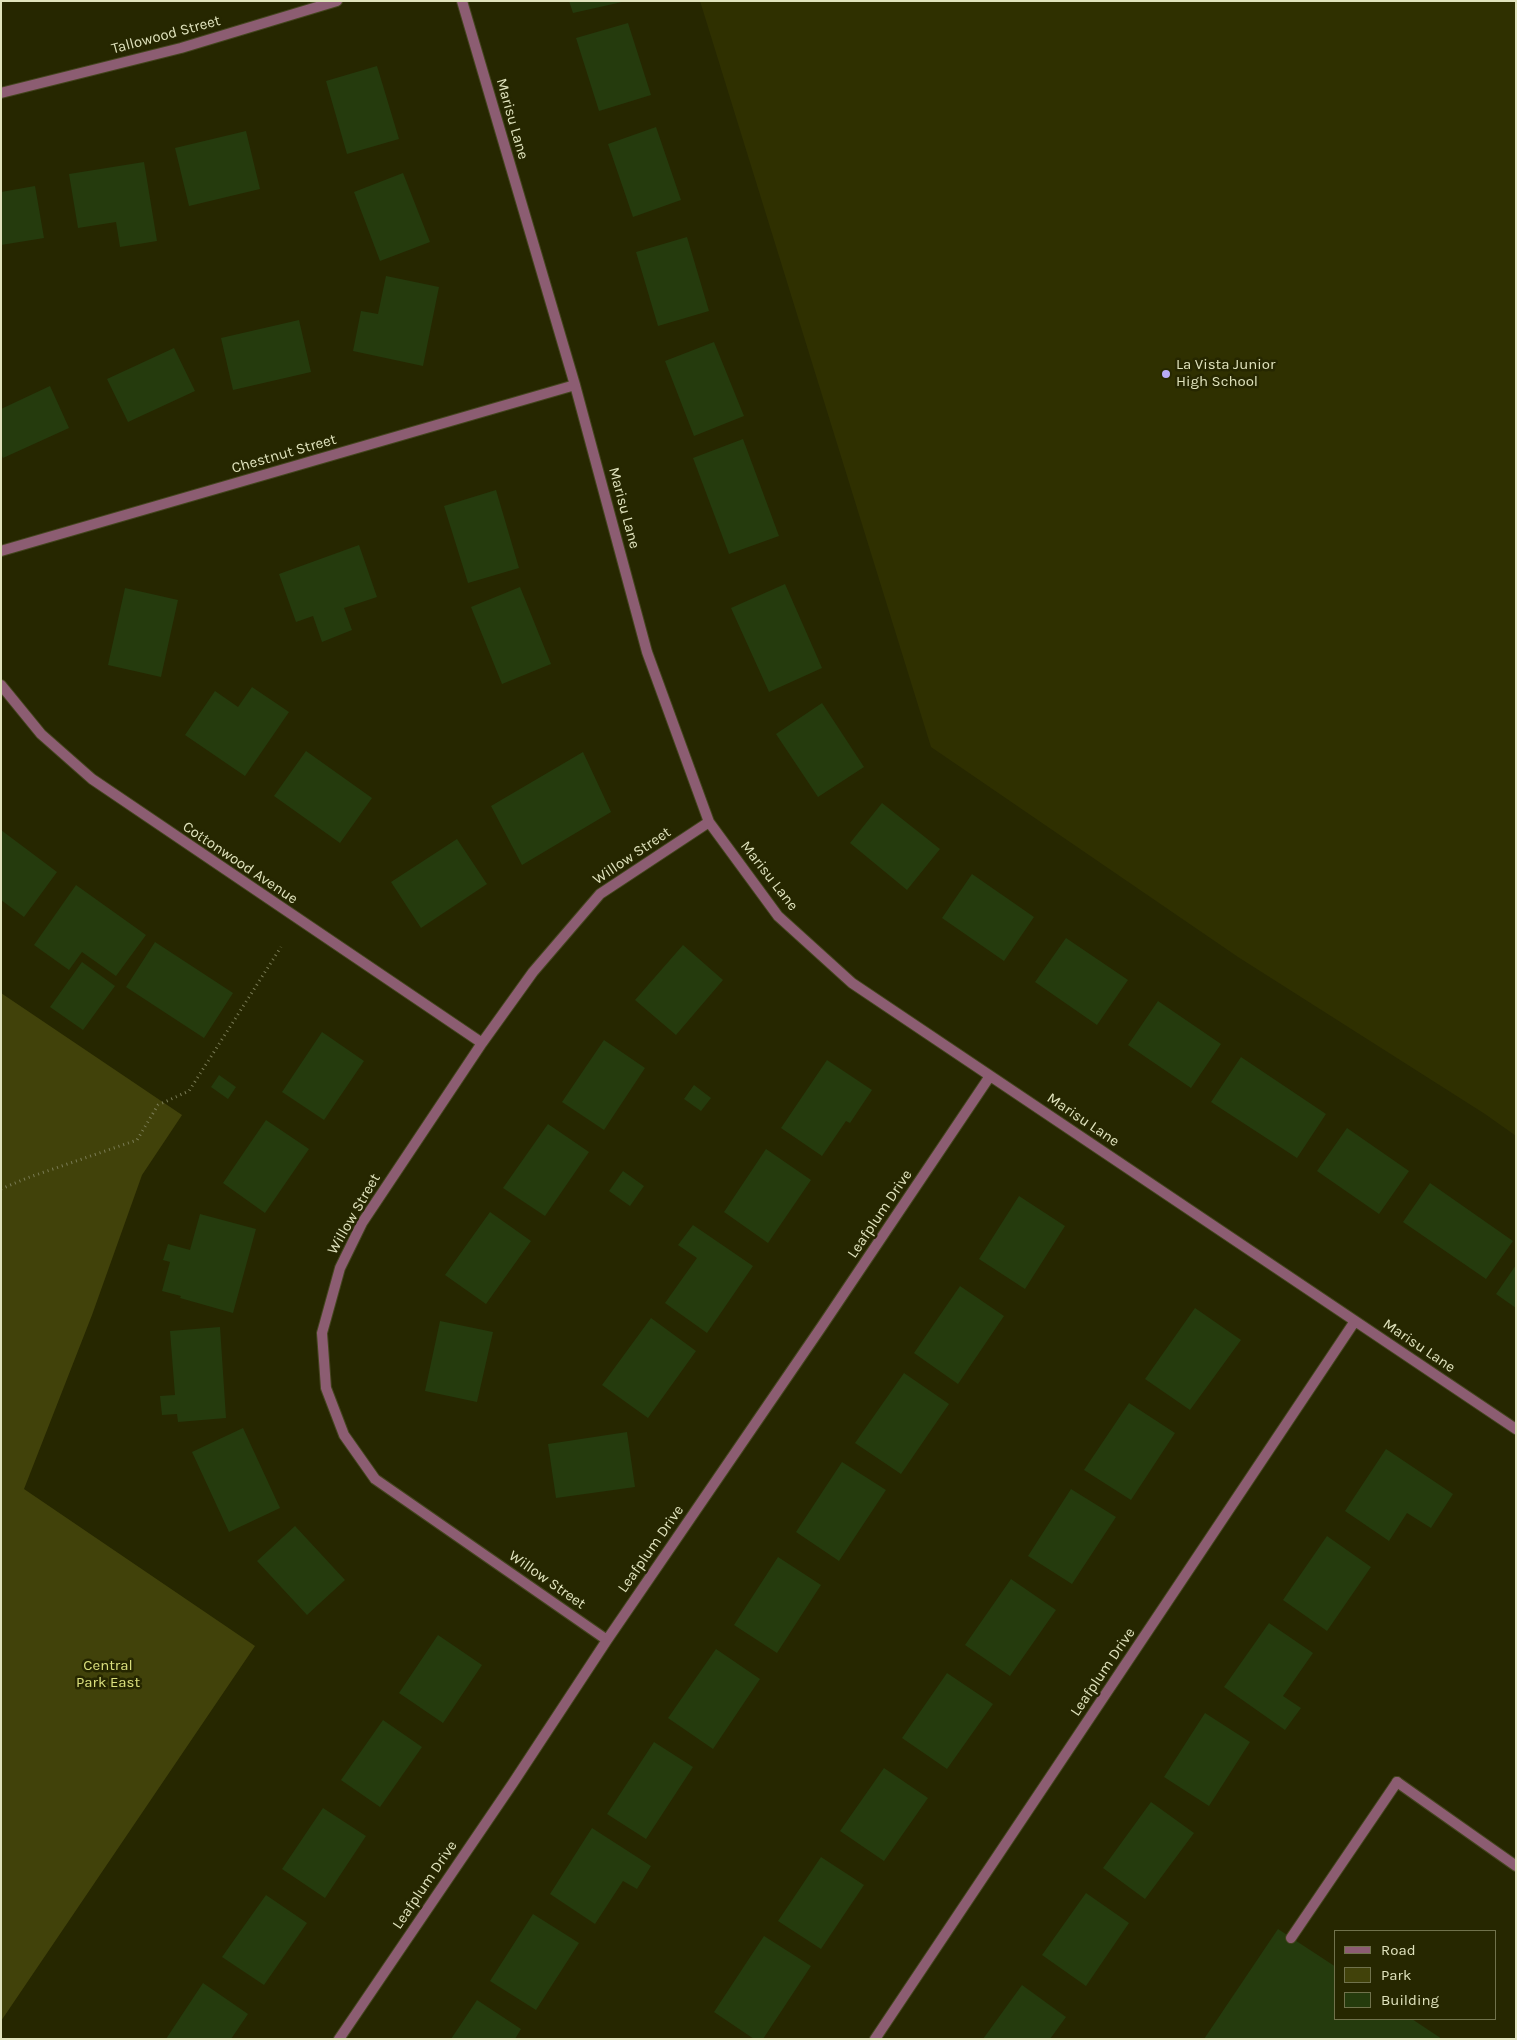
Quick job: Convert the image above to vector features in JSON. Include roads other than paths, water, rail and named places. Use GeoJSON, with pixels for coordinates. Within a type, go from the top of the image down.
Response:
{"type":"FeatureCollection","features":[{"type":"Feature","properties":{"kind":"street","name":"Tallowood Street"},"geometry":{"type":"LineString","coordinates":[[1,93],[181,48],[337,1]]}},
{"type":"Feature","properties":{"kind":"street","name":"Marisu Lane"},"geometry":{"type":"LineString","coordinates":[[462,1],[575,385],[647,652],[709,822],[778,916],[852,983],[1516,1429]]}},
{"type":"Feature","properties":{"kind":"street","name":"Chestnut Street"},"geometry":{"type":"LineString","coordinates":[[1,551],[575,385]]}},
{"type":"Feature","properties":{"kind":"street","name":"Cottonwood Avenue"},"geometry":{"type":"LineString","coordinates":[[1,685],[41,734],[92,779],[482,1043]]}},
{"type":"Feature","properties":{"kind":"street","name":"Willow Street"},"geometry":{"type":"LineString","coordinates":[[607,1640],[374,1479],[344,1435],[326,1388],[322,1333],[340,1268],[362,1223],[482,1043],[533,972],[600,894],[709,822]]}},
{"type":"Feature","properties":{"kind":"street","name":"Leafplum Drive"},"geometry":{"type":"LineString","coordinates":[[339,2039],[990,1076]]}},
{"type":"Feature","properties":{"kind":"street","name":"Leafplum Drive"},"geometry":{"type":"LineString","coordinates":[[875,2039],[1356,1321]]}},
{"type":"Feature","properties":{"kind":"street"},"geometry":{"type":"LineString","coordinates":[[1292,1938],[1397,1782],[1516,1866]]}},
{"type":"Feature","properties":{"kind":"place","name":"La Vista Junior High School"},"geometry":{"type":"Point","coordinates":[1166,374]}},
{"type":"Feature","properties":{"kind":"park label","name":"Central Park East"},"geometry":{"type":"Point","coordinates":[108,1674]}}]}
